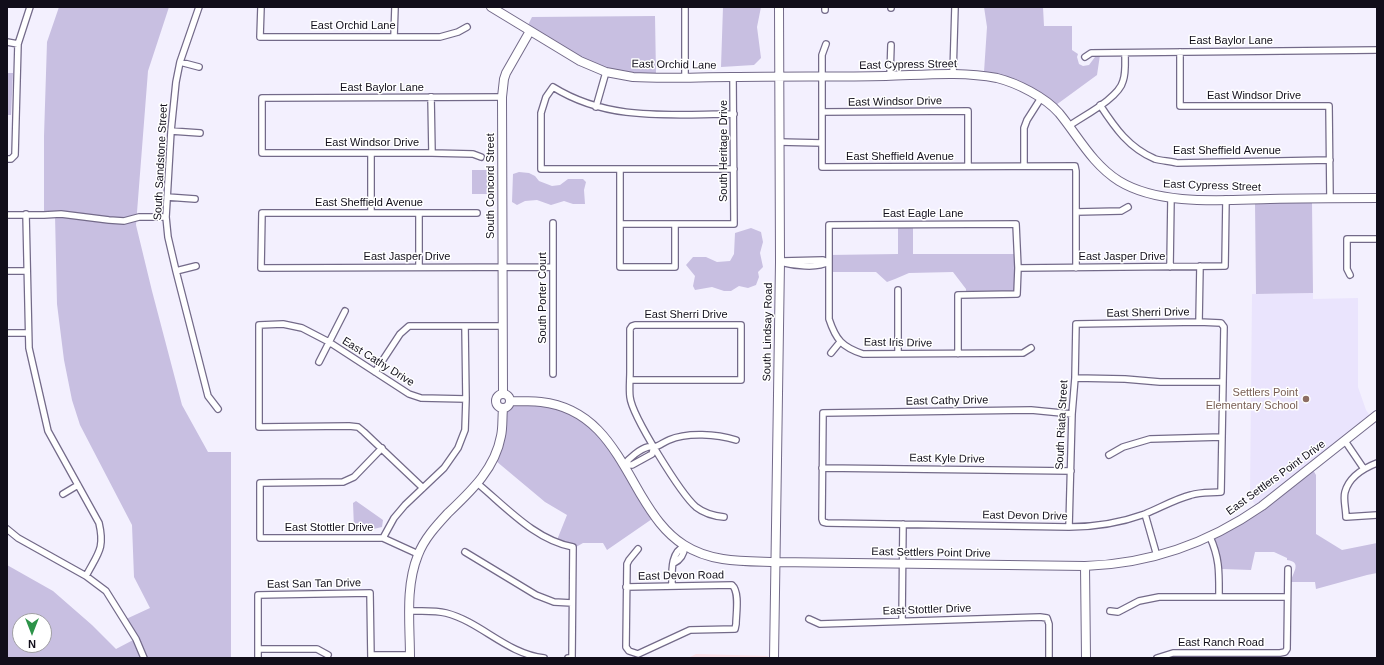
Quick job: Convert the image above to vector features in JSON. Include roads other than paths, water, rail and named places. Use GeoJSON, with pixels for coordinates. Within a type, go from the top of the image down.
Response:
{"type":"FeatureCollection","features":[{"type":"Feature","properties":{"kind":"street"},"geometry":{"type":"LineString","coordinates":[[9,159],[15,155],[18,44],[30,7]]}},
{"type":"Feature","properties":{"kind":"street","name":"South Sandstone Street"},"geometry":{"type":"LineString","coordinates":[[198,7],[180,62],[176,82],[171,132],[166,217],[168,237],[176,272],[208,396],[218,409]]}},
{"type":"Feature","properties":{"kind":"street","name":"East Orchid Lane"},"geometry":{"type":"LineString","coordinates":[[261,7],[260,37],[440,37],[458,32],[467,27]]}},
{"type":"Feature","properties":{"kind":"street"},"geometry":{"type":"LineString","coordinates":[[394,7],[394,37]]}},
{"type":"Feature","properties":{"kind":"street"},"geometry":{"type":"LineString","coordinates":[[492,7],[530,31]]}},
{"type":"Feature","properties":{"kind":"street"},"geometry":{"type":"LineString","coordinates":[[684,7],[685,78]]}},
{"type":"Feature","properties":{"kind":"street","name":"South Lindsay Road"},"geometry":{"type":"LineString","coordinates":[[774,658],[780,262],[779,7]]}},
{"type":"Feature","properties":{"kind":"street"},"geometry":{"type":"LineString","coordinates":[[953,74],[954,7]]}},
{"type":"Feature","properties":{"kind":"street","name":"East Orchid Lane"},"geometry":{"type":"LineString","coordinates":[[530,31],[580,61],[606,72],[641,77],[779,77]]}},
{"type":"Feature","properties":{"kind":"street","name":"South Concord Street"},"geometry":{"type":"LineString","coordinates":[[502,394],[502,97],[506,73],[530,31]]}},
{"type":"Feature","properties":{"kind":"street"},"geometry":{"type":"LineString","coordinates":[[7,42],[18,44]]}},
{"type":"Feature","properties":{"kind":"street"},"geometry":{"type":"LineString","coordinates":[[780,142],[822,143],[822,55],[826,44]]}},
{"type":"Feature","properties":{"kind":"street"},"geometry":{"type":"LineString","coordinates":[[890,76],[891,45]]}},
{"type":"Feature","properties":{"kind":"street","name":"East Baylor Lane"},"geometry":{"type":"LineString","coordinates":[[1085,57],[1092,53],[1377,50]]}},
{"type":"Feature","properties":{"kind":"street","name":"East Windsor Drive"},"geometry":{"type":"LineString","coordinates":[[1180,52],[1180,106],[1329,106],[1330,160]]}},
{"type":"Feature","properties":{"kind":"street"},"geometry":{"type":"LineString","coordinates":[[1069,126],[1114,96],[1121,89],[1124,80],[1125,53]]}},
{"type":"Feature","properties":{"kind":"street"},"geometry":{"type":"LineString","coordinates":[[180,62],[199,67]]}},
{"type":"Feature","properties":{"kind":"street"},"geometry":{"type":"LineString","coordinates":[[596,107],[606,72]]}},
{"type":"Feature","properties":{"kind":"street","name":"East Cypress Street"},"geometry":{"type":"LineString","coordinates":[[779,77],[953,74],[995,78],[1013,82],[1041,98],[1057,111],[1093,158],[1109,174],[1135,189],[1152,195],[1171,198],[1226,200],[1377,198]]}},
{"type":"Feature","properties":{"kind":"street","name":"South Heritage Drive"},"geometry":{"type":"LineString","coordinates":[[675,224],[734,224],[733,77]]}},
{"type":"Feature","properties":{"kind":"street"},"geometry":{"type":"LineString","coordinates":[[734,114],[642,114],[619,112],[596,107],[566,95],[553,87],[546,97],[541,113],[542,169],[734,169]]}},
{"type":"Feature","properties":{"kind":"street","name":"East Baylor Lane"},"geometry":{"type":"LineString","coordinates":[[262,153],[262,98],[502,97]]}},
{"type":"Feature","properties":{"kind":"street"},"geometry":{"type":"LineString","coordinates":[[432,98],[432,153]]}},
{"type":"Feature","properties":{"kind":"street"},"geometry":{"type":"LineString","coordinates":[[1024,166],[1024,128],[1027,120],[1041,98]]}},
{"type":"Feature","properties":{"kind":"street","name":"East Sheffield Avenue"},"geometry":{"type":"LineString","coordinates":[[1100,105],[1114,127],[1124,138],[1140,150],[1156,159],[1177,163],[1330,160]]}},
{"type":"Feature","properties":{"kind":"street","name":"East Windsor Drive"},"geometry":{"type":"LineString","coordinates":[[822,112],[968,111],[968,166]]}},
{"type":"Feature","properties":{"kind":"street"},"geometry":{"type":"LineString","coordinates":[[171,132],[200,133]]}},
{"type":"Feature","properties":{"kind":"street","name":"East Sheffield Avenue"},"geometry":{"type":"LineString","coordinates":[[822,143],[822,167],[1075,166],[1076,212]]}},
{"type":"Feature","properties":{"kind":"street","name":"East Windsor Drive"},"geometry":{"type":"LineString","coordinates":[[262,153],[432,153],[473,154],[481,157]]}},
{"type":"Feature","properties":{"kind":"street"},"geometry":{"type":"LineString","coordinates":[[371,153],[371,213]]}},
{"type":"Feature","properties":{"kind":"street"},"geometry":{"type":"LineString","coordinates":[[1330,160],[1330,198]]}},
{"type":"Feature","properties":{"kind":"street"},"geometry":{"type":"LineString","coordinates":[[620,169],[620,224],[620,267],[675,267],[675,224],[620,224]]}},
{"type":"Feature","properties":{"kind":"street"},"geometry":{"type":"LineString","coordinates":[[167,197],[195,199]]}},
{"type":"Feature","properties":{"kind":"street"},"geometry":{"type":"LineString","coordinates":[[1170,267],[1171,198]]}},
{"type":"Feature","properties":{"kind":"street","name":"East Jasper Drive"},"geometry":{"type":"LineString","coordinates":[[1018,268],[1225,266],[1226,200]]}},
{"type":"Feature","properties":{"kind":"street"},"geometry":{"type":"LineString","coordinates":[[1076,268],[1076,212],[1121,211],[1128,207]]}},
{"type":"Feature","properties":{"kind":"street","name":"East Sheffield Avenue"},"geometry":{"type":"LineString","coordinates":[[261,268],[262,213],[477,213]]}},
{"type":"Feature","properties":{"kind":"street"},"geometry":{"type":"LineString","coordinates":[[419,213],[419,267]]}},
{"type":"Feature","properties":{"kind":"street"},"geometry":{"type":"LineString","coordinates":[[26,214],[29,348],[48,431],[99,523],[102,537],[100,550],[86,576]]}},
{"type":"Feature","properties":{"kind":"street"},"geometry":{"type":"LineString","coordinates":[[7,215],[61,214],[124,221],[139,217],[166,217]]}},
{"type":"Feature","properties":{"kind":"street","name":"South Porter Court"},"geometry":{"type":"LineString","coordinates":[[553,223],[553,374]]}},
{"type":"Feature","properties":{"kind":"street","name":"East Eagle Lane"},"geometry":{"type":"LineString","coordinates":[[828,262],[829,225],[1016,224],[1018,268]]}},
{"type":"Feature","properties":{"kind":"street"},"geometry":{"type":"LineString","coordinates":[[1350,274],[1347,269],[1347,239],[1377,239]]}},
{"type":"Feature","properties":{"kind":"street"},"geometry":{"type":"LineString","coordinates":[[780,262],[791,265],[823,265],[828,262],[830,319],[834,333],[840,342],[831,352]]}},
{"type":"Feature","properties":{"kind":"street"},"geometry":{"type":"LineString","coordinates":[[176,272],[196,266]]}},
{"type":"Feature","properties":{"kind":"street"},"geometry":{"type":"LineString","coordinates":[[1199,322],[1200,266]]}},
{"type":"Feature","properties":{"kind":"street","name":"East Jasper Drive"},"geometry":{"type":"LineString","coordinates":[[261,268],[553,267]]}},
{"type":"Feature","properties":{"kind":"street"},"geometry":{"type":"LineString","coordinates":[[958,354],[958,295],[1017,294],[1018,268]]}},
{"type":"Feature","properties":{"kind":"street"},"geometry":{"type":"LineString","coordinates":[[7,271],[27,271]]}},
{"type":"Feature","properties":{"kind":"street"},"geometry":{"type":"LineString","coordinates":[[898,290],[898,354]]}},
{"type":"Feature","properties":{"kind":"street"},"geometry":{"type":"LineString","coordinates":[[329,342],[346,311]]}},
{"type":"Feature","properties":{"kind":"street","name":"East Sherri Drive"},"geometry":{"type":"LineString","coordinates":[[1076,324],[1221,323],[1224,327],[1223,382]]}},
{"type":"Feature","properties":{"kind":"street","name":"East Cathy Drive"},"geometry":{"type":"LineString","coordinates":[[382,448],[358,427],[259,427],[259,325],[283,324],[302,328],[329,342],[409,394],[421,398],[466,399]]}},
{"type":"Feature","properties":{"kind":"street","name":"South Riata Street"},"geometry":{"type":"LineString","coordinates":[[1069,527],[1076,324]]}},
{"type":"Feature","properties":{"kind":"street","name":"East Sherri Drive"},"geometry":{"type":"LineString","coordinates":[[741,325],[741,380],[630,380],[630,329],[632,326],[741,325]]}},
{"type":"Feature","properties":{"kind":"street"},"geometry":{"type":"LineString","coordinates":[[375,372],[400,334],[409,326],[502,326]]}},
{"type":"Feature","properties":{"kind":"street"},"geometry":{"type":"LineString","coordinates":[[383,538],[394,518],[405,505],[444,468],[458,448],[464,430],[466,399],[465,326]]}},
{"type":"Feature","properties":{"kind":"street"},"geometry":{"type":"LineString","coordinates":[[7,333],[28,333]]}},
{"type":"Feature","properties":{"kind":"street","name":"East Cathy Drive"},"geometry":{"type":"LineString","coordinates":[[319,362],[329,342]]}},
{"type":"Feature","properties":{"kind":"street","name":"East Iris Drive"},"geometry":{"type":"LineString","coordinates":[[840,342],[851,350],[863,354],[1023,353],[1031,348]]}},
{"type":"Feature","properties":{"kind":"street"},"geometry":{"type":"LineString","coordinates":[[1075,378],[1160,382],[1223,382],[1222,437],[1150,439],[1129,445],[1109,455]]}},
{"type":"Feature","properties":{"kind":"street"},"geometry":{"type":"LineString","coordinates":[[630,380],[630,397],[633,409],[654,447],[686,497],[696,507],[709,515],[724,517]]}},
{"type":"Feature","properties":{"kind":"street"},"geometry":{"type":"LineString","coordinates":[[370,657],[410,657],[410,581],[418,554],[431,532],[488,470],[501,435],[503,409],[507,407],[510,401],[508,396],[502,394],[495,400],[496,405],[503,409]]}},
{"type":"Feature","properties":{"kind":"street","name":"East Settlers Point Drive"},"geometry":{"type":"LineString","coordinates":[[510,401],[549,403],[577,414],[592,424],[605,437],[658,521],[667,532],[685,546],[706,555],[733,561],[776,562],[1085,566],[1114,564],[1157,556],[1210,537],[1253,512],[1377,415]]}},
{"type":"Feature","properties":{"kind":"street","name":"East Cathy Drive"},"geometry":{"type":"LineString","coordinates":[[822,468],[823,413],[1031,410],[1072,414]]}},
{"type":"Feature","properties":{"kind":"street"},"geometry":{"type":"LineString","coordinates":[[624,465],[632,465],[652,454],[654,447],[669,439],[686,436],[723,436],[736,440]]}},
{"type":"Feature","properties":{"kind":"street","name":"East Devon Drive"},"geometry":{"type":"LineString","coordinates":[[822,468],[822,518],[823,522],[827,523],[1090,527],[1145,514],[1190,495],[1221,492],[1222,437]]}},
{"type":"Feature","properties":{"kind":"street"},"geometry":{"type":"LineString","coordinates":[[1345,441],[1364,469]]}},
{"type":"Feature","properties":{"kind":"street"},"geometry":{"type":"LineString","coordinates":[[382,448],[423,488]]}},
{"type":"Feature","properties":{"kind":"street","name":"East Stottler Drive"},"geometry":{"type":"LineString","coordinates":[[382,448],[354,477],[344,482],[260,483],[260,538],[383,538],[418,554]]}},
{"type":"Feature","properties":{"kind":"street"},"geometry":{"type":"LineString","coordinates":[[1377,463],[1364,469],[1355,476],[1345,492],[1346,517],[1377,515]]}},
{"type":"Feature","properties":{"kind":"street","name":"East Kyle Drive"},"geometry":{"type":"LineString","coordinates":[[822,468],[1071,471]]}},
{"type":"Feature","properties":{"kind":"street"},"geometry":{"type":"LineString","coordinates":[[477,483],[518,518],[535,530],[555,543],[573,547],[572,658],[568,658]]}},
{"type":"Feature","properties":{"kind":"street"},"geometry":{"type":"LineString","coordinates":[[63,494],[78,485]]}},
{"type":"Feature","properties":{"kind":"street"},"geometry":{"type":"LineString","coordinates":[[1145,514],[1157,556]]}},
{"type":"Feature","properties":{"kind":"street"},"geometry":{"type":"LineString","coordinates":[[902,621],[903,524]]}},
{"type":"Feature","properties":{"kind":"street"},"geometry":{"type":"LineString","coordinates":[[7,528],[18,538],[86,576],[106,590],[136,639],[144,658]]}},
{"type":"Feature","properties":{"kind":"street"},"geometry":{"type":"LineString","coordinates":[[1210,537],[1218,561],[1220,597]]}},
{"type":"Feature","properties":{"kind":"street"},"geometry":{"type":"LineString","coordinates":[[672,586],[673,558],[680,548],[685,546]]}},
{"type":"Feature","properties":{"kind":"street"},"geometry":{"type":"LineString","coordinates":[[626,587],[627,564],[638,549]]}},
{"type":"Feature","properties":{"kind":"street"},"geometry":{"type":"LineString","coordinates":[[465,552],[536,595],[554,602],[572,603]]}},
{"type":"Feature","properties":{"kind":"street"},"geometry":{"type":"LineString","coordinates":[[1085,566],[1086,658]]}},
{"type":"Feature","properties":{"kind":"street"},"geometry":{"type":"LineString","coordinates":[[1110,611],[1118,612],[1139,601],[1159,597],[1287,597],[1288,569]]}},
{"type":"Feature","properties":{"kind":"street","name":"East Devon Road"},"geometry":{"type":"LineString","coordinates":[[732,585],[736,588],[737,594],[736,624],[734,629],[690,630],[643,652],[638,654],[633,653],[626,648],[626,587],[732,585]]}},
{"type":"Feature","properties":{"kind":"street","name":"East San Tan Drive"},"geometry":{"type":"LineString","coordinates":[[258,649],[258,595],[370,593],[370,657]]}},
{"type":"Feature","properties":{"kind":"street","name":"East Ranch Road"},"geometry":{"type":"LineString","coordinates":[[1157,658],[1173,653],[1285,652],[1287,649],[1287,597]]}},
{"type":"Feature","properties":{"kind":"street"},"geometry":{"type":"LineString","coordinates":[[410,611],[446,612],[462,618],[510,646],[544,658]]}},
{"type":"Feature","properties":{"kind":"street","name":"East Stottler Drive"},"geometry":{"type":"LineString","coordinates":[[809,619],[820,624],[982,618],[1047,618],[1049,624],[1049,658]]}},
{"type":"Feature","properties":{"kind":"street"},"geometry":{"type":"LineString","coordinates":[[258,658],[258,649],[317,649],[328,655]]}},
{"type":"Feature","properties":{"kind":"place","name":"Settlers Point Elementary School"},"geometry":{"type":"Point","coordinates":[1306,399]}}]}
